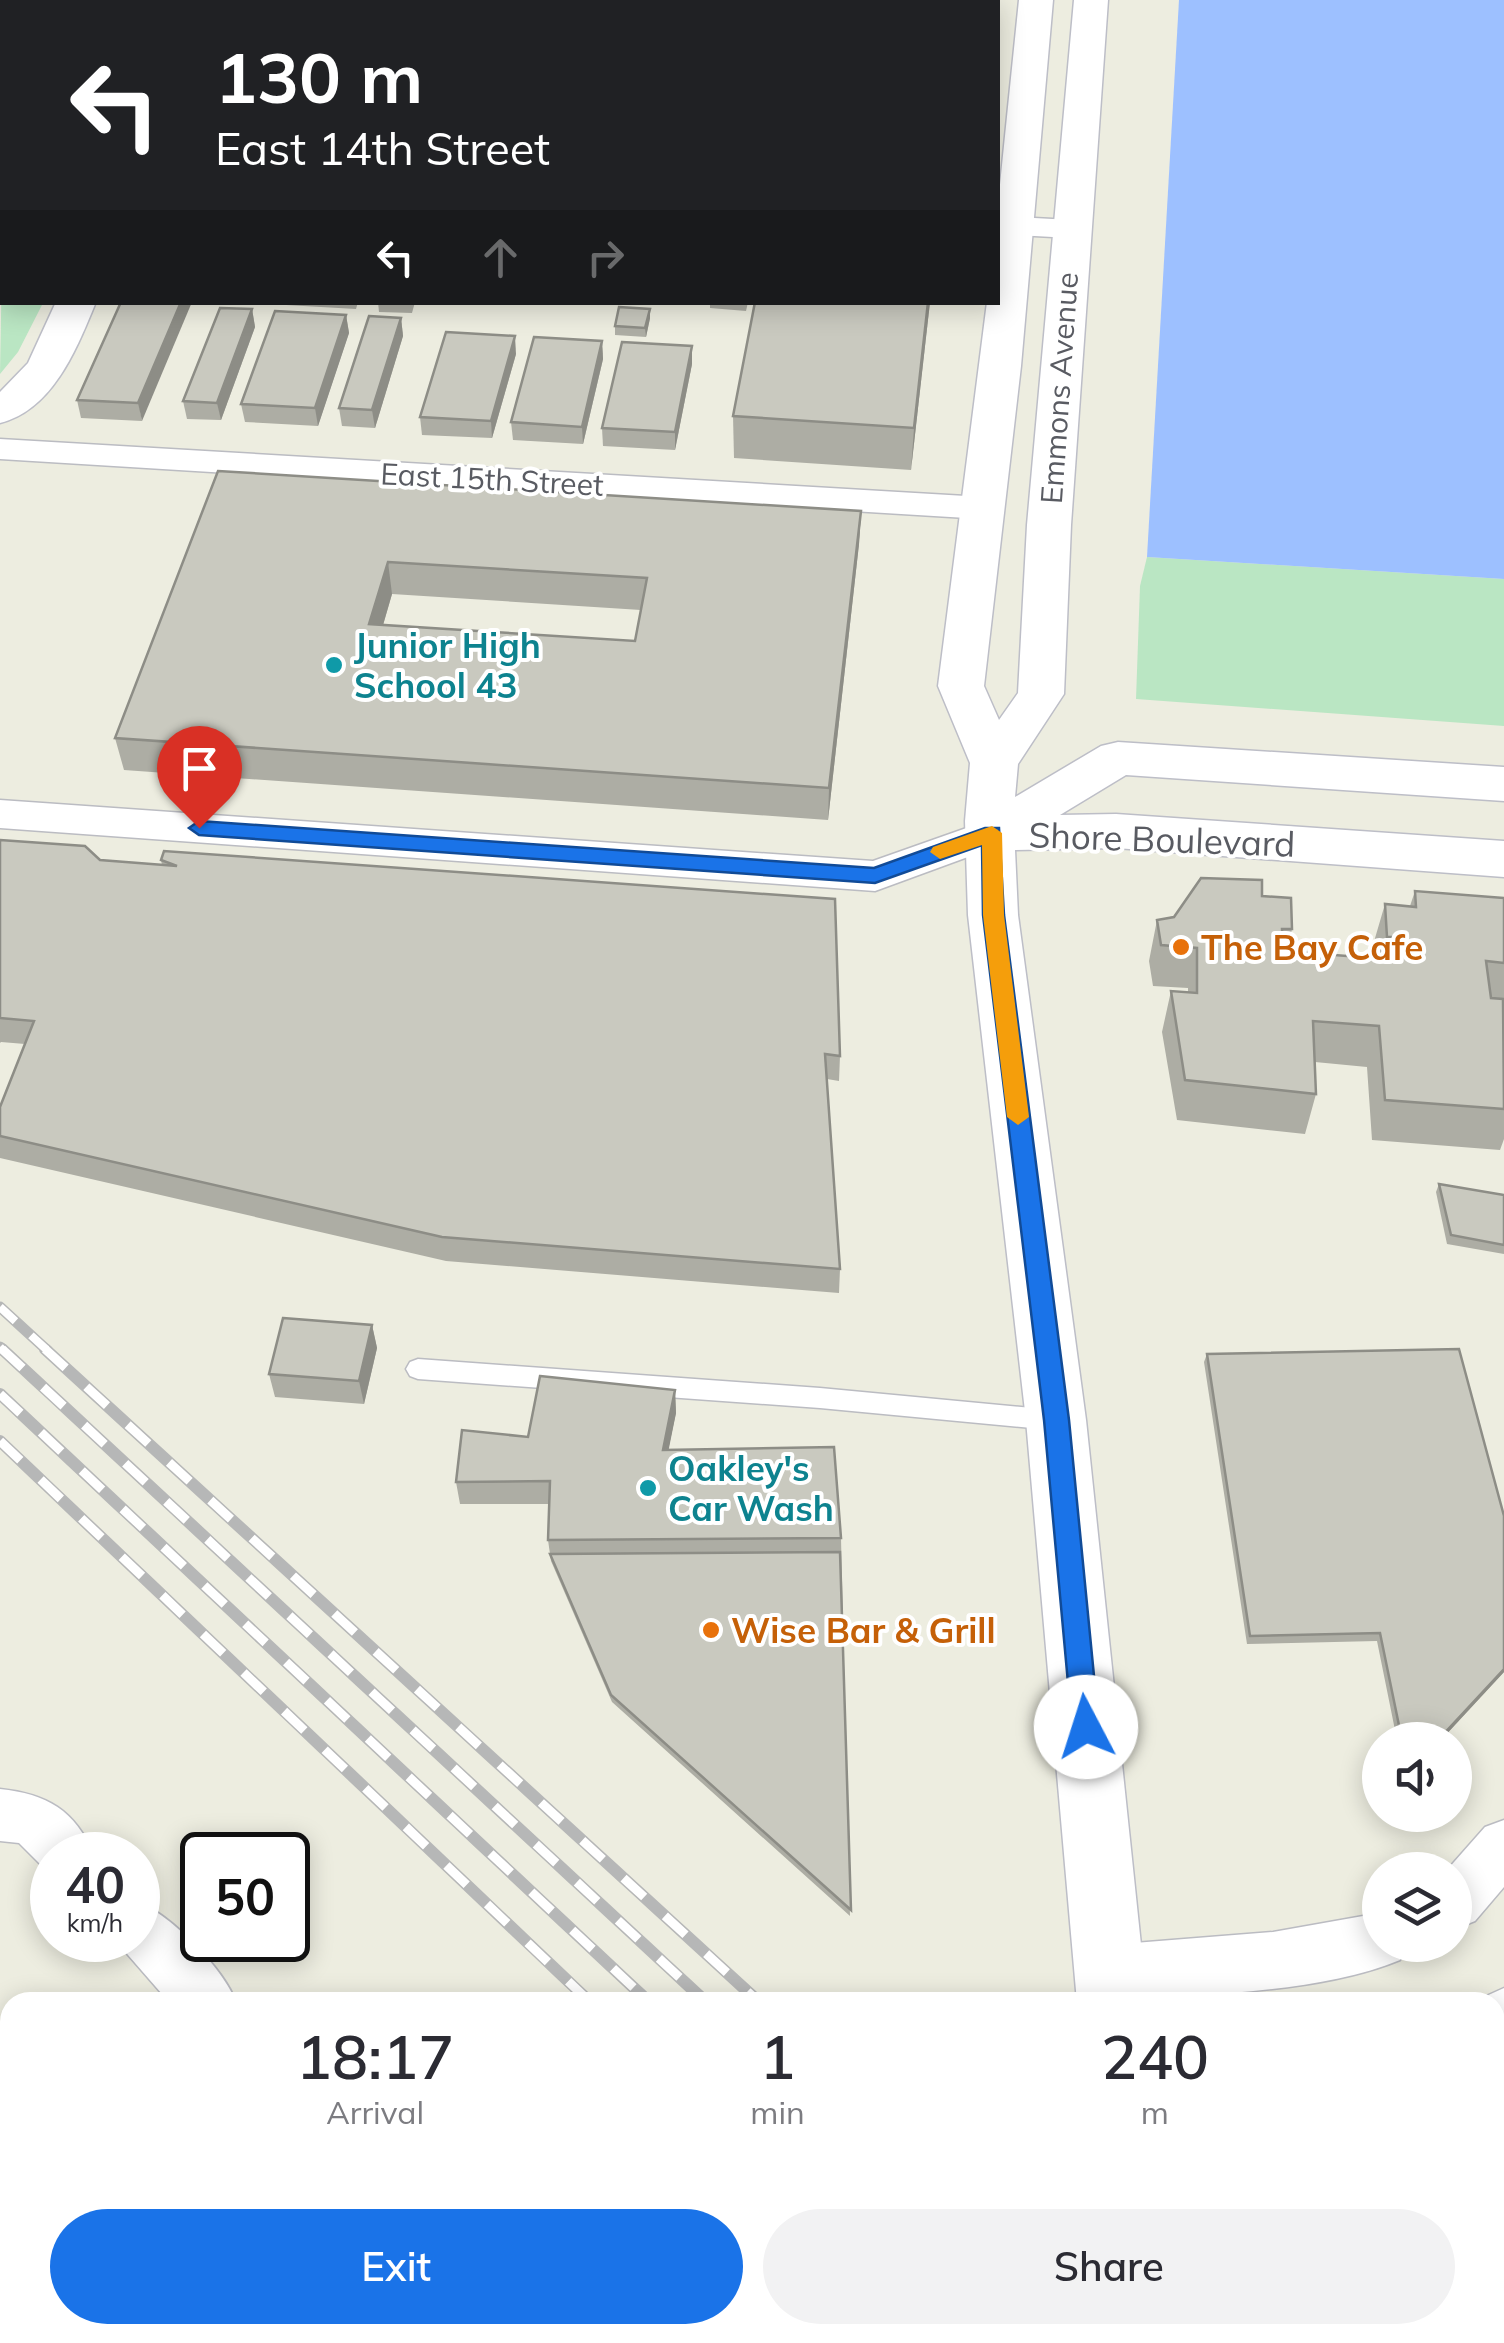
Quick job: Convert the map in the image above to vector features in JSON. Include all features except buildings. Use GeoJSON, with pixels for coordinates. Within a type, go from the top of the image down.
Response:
{"type":"FeatureCollection","features":[{"type":"Feature","properties":{"kind":"main road","name":"Emmons Avenue"},"geometry":{"type":"LineString","coordinates":[[1000,299],[1036,0]]}},
{"type":"Feature","properties":{"kind":"main road","name":"Emmons Avenue"},"geometry":{"type":"LineString","coordinates":[[994,763],[1041,694],[1071,229],[1091,0]]}},
{"type":"Feature","properties":{"kind":"main road"},"geometry":{"type":"LineString","coordinates":[[0,410],[29,392],[47,370],[75,305]]}},
{"type":"Feature","properties":{"kind":"main road","name":"Emmons Avenue"},"geometry":{"type":"LineString","coordinates":[[999,305],[983,508],[961,686],[994,763],[989,820],[993,915],[1056,1420],[1111,1988]]}},
{"type":"Feature","properties":{"kind":"main road","name":"Shore Boulevard"},"geometry":{"type":"LineString","coordinates":[[992,833],[1118,758],[1504,784]]}},
{"type":"Feature","properties":{"kind":"main road","name":"Shore Boulevard"},"geometry":{"type":"LineString","coordinates":[[992,833],[1116,831],[1504,858]]}},
{"type":"Feature","properties":{"kind":"street"},"geometry":{"type":"LineString","coordinates":[[1006,225],[1071,229]]}},
{"type":"Feature","properties":{"kind":"street","name":"East 15th Street"},"geometry":{"type":"LineString","coordinates":[[0,450],[983,508]]}},
{"type":"Feature","properties":{"kind":"street"},"geometry":{"type":"LineString","coordinates":[[0,814],[875,876],[992,833]]}},
{"type":"Feature","properties":{"kind":"street"},"geometry":{"type":"LineString","coordinates":[[0,1815],[32,1818],[46,1832]]}},
{"type":"Feature","properties":{"kind":"street"},"geometry":{"type":"LineString","coordinates":[[1472,1883],[1504,1846]]}},
{"type":"Feature","properties":{"kind":"street"},"geometry":{"type":"LineString","coordinates":[[1111,1988],[1362,1945]]}},
{"type":"Feature","properties":{"kind":"street"},"geometry":{"type":"LineString","coordinates":[[160,1951],[199,1992]]}},
{"type":"Feature","properties":{"kind":"lane"},"geometry":{"type":"LineString","coordinates":[[418,1369],[820,1398],[1056,1420]]}},
{"type":"Feature","properties":{"kind":"green space"},"geometry":{"type":"Polygon","coordinates":[[[1,305],[42,305],[18,352],[0,374],[1,305]]]}},
{"type":"Feature","properties":{"kind":"green space"},"geometry":{"type":"Polygon","coordinates":[[[1147,557],[1504,579],[1504,726],[1136,699],[1140,586],[1147,557]]]}},
{"type":"Feature","properties":{"kind":"water"},"geometry":{"type":"Polygon","coordinates":[[[1179,0],[1504,0],[1504,579],[1147,557],[1179,0]]]}},
{"type":"Feature","properties":{"kind":"railway"},"geometry":{"type":"LineString","coordinates":[[0,1307],[48,1351]]}},
{"type":"Feature","properties":{"kind":"railway"},"geometry":{"type":"LineString","coordinates":[[2,1349],[695,1992]]}},
{"type":"Feature","properties":{"kind":"railway"},"geometry":{"type":"LineString","coordinates":[[45,1349],[748,1992]]}},
{"type":"Feature","properties":{"kind":"railway"},"geometry":{"type":"LineString","coordinates":[[0,1394],[638,1992]]}},
{"type":"Feature","properties":{"kind":"railway"},"geometry":{"type":"LineString","coordinates":[[0,1441],[579,1992]]}},
{"type":"Feature","properties":{"kind":"slow traffic"},"geometry":{"type":"LineString","coordinates":[[940,852],[992,833],[993,915],[1018,1117]]}},
{"type":"Feature","properties":{"kind":"place","name":"Junior High School 43"},"geometry":{"type":"Point","coordinates":[334,665]}},
{"type":"Feature","properties":{"kind":"place","name":"The Bay Cafe"},"geometry":{"type":"Point","coordinates":[1181,947]}},
{"type":"Feature","properties":{"kind":"place","name":"Oakley's Car Wash"},"geometry":{"type":"Point","coordinates":[648,1488]}},
{"type":"Feature","properties":{"kind":"place","name":"Wise Bar & Grill"},"geometry":{"type":"Point","coordinates":[711,1630]}},
{"type":"Feature","properties":{"kind":"route"},"geometry":{"type":"LineString","coordinates":[[199,828],[875,876],[992,833],[993,915],[1056,1420],[1086,1727]]}}]}
